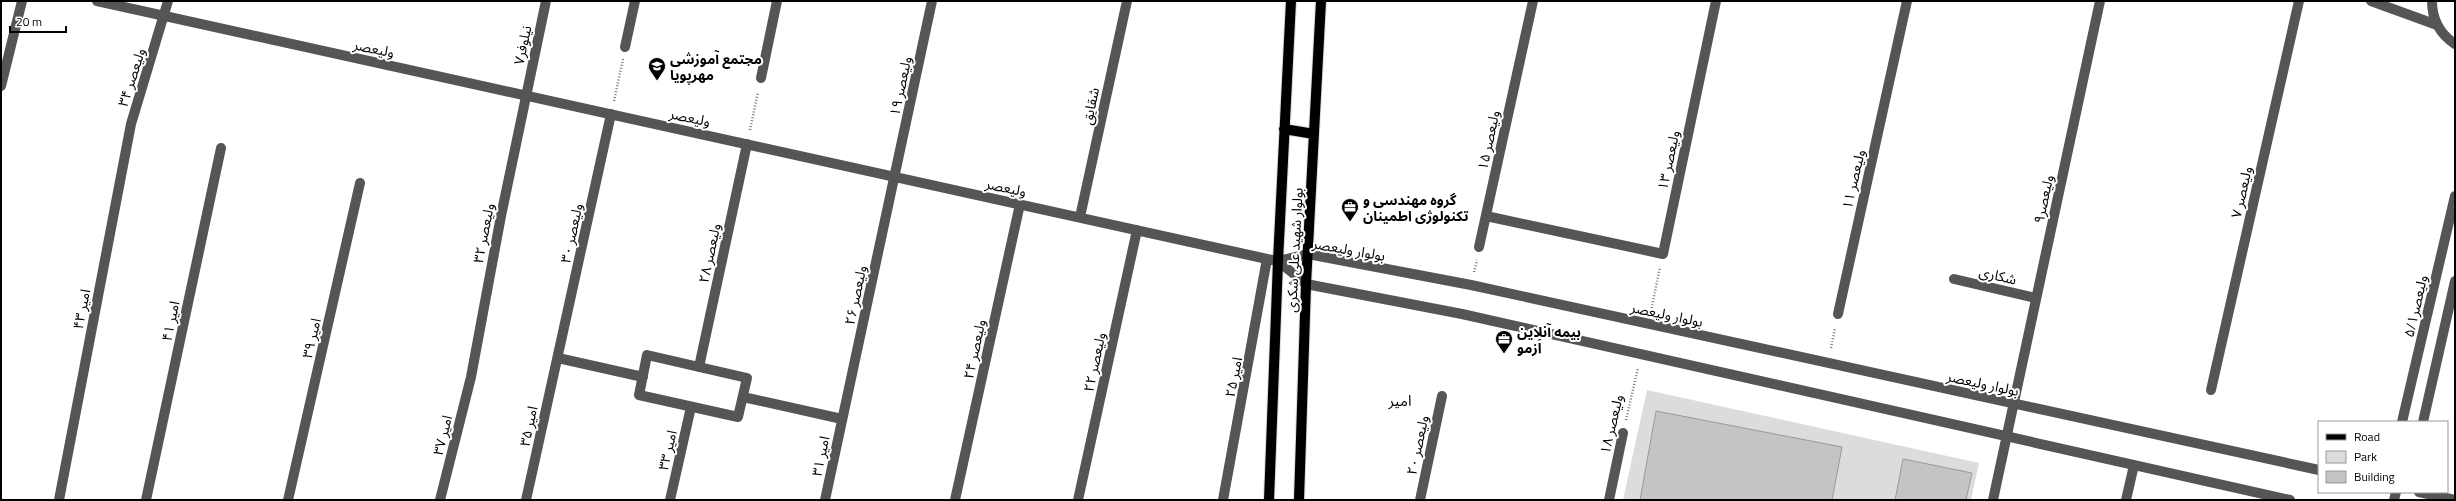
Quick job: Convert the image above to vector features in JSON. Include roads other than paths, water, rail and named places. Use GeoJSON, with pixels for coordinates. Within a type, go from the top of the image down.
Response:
{"type":"FeatureCollection","features":[{"type":"Feature","properties":{"kind":"main road","name":"بولوار شهید علی شکری"},"geometry":{"type":"LineString","coordinates":[[1269,500],[1272,260],[1284,129],[1291,1]]}},
{"type":"Feature","properties":{"kind":"main road","name":"بولوار شهید علی شکری"},"geometry":{"type":"LineString","coordinates":[[1298,500],[1306,284],[1322,1]]}},
{"type":"Feature","properties":{"kind":"main road"},"geometry":{"type":"LineString","coordinates":[[1284,129],[1314,134]]}},
{"type":"Feature","properties":{"kind":"street"},"geometry":{"type":"LineString","coordinates":[[1,86],[22,1]]}},
{"type":"Feature","properties":{"kind":"street","name":"ولیعصر"},"geometry":{"type":"LineString","coordinates":[[96,1],[1272,260]]}},
{"type":"Feature","properties":{"kind":"street","name":"ولیعصر ۳۴"},"geometry":{"type":"LineString","coordinates":[[131,124],[165,16],[168,1]]}},
{"type":"Feature","properties":{"kind":"street","name":"نیلوفر۷"},"geometry":{"type":"LineString","coordinates":[[526,95],[546,1]]}},
{"type":"Feature","properties":{"kind":"street"},"geometry":{"type":"LineString","coordinates":[[625,47],[635,1]]}},
{"type":"Feature","properties":{"kind":"street"},"geometry":{"type":"LineString","coordinates":[[761,78],[777,1]]}},
{"type":"Feature","properties":{"kind":"street","name":"ولیعصر ۱۹"},"geometry":{"type":"LineString","coordinates":[[894,176],[932,1]]}},
{"type":"Feature","properties":{"kind":"street","name":"شقایق"},"geometry":{"type":"LineString","coordinates":[[1080,217],[1128,1]]}},
{"type":"Feature","properties":{"kind":"street","name":"ولیعصر ۱۵"},"geometry":{"type":"LineString","coordinates":[[1479,248],[1533,1]]}},
{"type":"Feature","properties":{"kind":"street","name":"ولیعصر ۱۳"},"geometry":{"type":"LineString","coordinates":[[1486,216],[1663,254],[1716,1]]}},
{"type":"Feature","properties":{"kind":"street","name":"ولیعصر ۱۱"},"geometry":{"type":"LineString","coordinates":[[1838,314],[1907,1]]}},
{"type":"Feature","properties":{"kind":"street","name":"ولیعصر۹"},"geometry":{"type":"LineString","coordinates":[[1993,500],[2100,1]]}},
{"type":"Feature","properties":{"kind":"street","name":"ولیعصر ۷"},"geometry":{"type":"LineString","coordinates":[[2211,390],[2299,1]]}},
{"type":"Feature","properties":{"kind":"street"},"geometry":{"type":"LineString","coordinates":[[2371,1],[2437,25]]}},
{"type":"Feature","properties":{"kind":"street"},"geometry":{"type":"LineString","coordinates":[[2432,1],[2432,10],[2437,25],[2446,38],[2455,44]]}},
{"type":"Feature","properties":{"kind":"street","name":"ولیعصر ۳۲"},"geometry":{"type":"LineString","coordinates":[[471,377],[526,95]]}},
{"type":"Feature","properties":{"kind":"street","name":"ولیعصر ۳۰"},"geometry":{"type":"LineString","coordinates":[[558,358],[611,114]]}},
{"type":"Feature","properties":{"kind":"street","name":"امیر ۴۳"},"geometry":{"type":"LineString","coordinates":[[59,500],[131,124]]}},
{"type":"Feature","properties":{"kind":"street","name":"ولیعصر ۲۸"},"geometry":{"type":"LineString","coordinates":[[699,367],[747,144]]}},
{"type":"Feature","properties":{"kind":"street","name":"امیر ۴۱"},"geometry":{"type":"LineString","coordinates":[[146,500],[221,148]]}},
{"type":"Feature","properties":{"kind":"street","name":"ولیعصر ۲۶"},"geometry":{"type":"LineString","coordinates":[[842,419],[894,176]]}},
{"type":"Feature","properties":{"kind":"street","name":"امیر ۳۹"},"geometry":{"type":"LineString","coordinates":[[288,500],[360,183]]}},
{"type":"Feature","properties":{"kind":"street","name":"ولیعصر۵/۱"},"geometry":{"type":"LineString","coordinates":[[2402,421],[2455,196]]}},
{"type":"Feature","properties":{"kind":"street","name":"ولیعصر ۲۴"},"geometry":{"type":"LineString","coordinates":[[955,500],[1020,204]]}},
{"type":"Feature","properties":{"kind":"street","name":"ولیعصر ۲۲"},"geometry":{"type":"LineString","coordinates":[[1078,500],[1137,230]]}},
{"type":"Feature","properties":{"kind":"street","name":"بولوار ولیعصر"},"geometry":{"type":"LineString","coordinates":[[1272,260],[1308,254],[1471,285],[2318,470]]}},
{"type":"Feature","properties":{"kind":"street"},"geometry":{"type":"LineString","coordinates":[[1272,260],[1306,284],[1462,314],[1641,354],[2134,465],[2250,496],[2290,500]]}},
{"type":"Feature","properties":{"kind":"street","name":"امیر ۲۵"},"geometry":{"type":"LineString","coordinates":[[1224,500],[1272,260]]}},
{"type":"Feature","properties":{"kind":"street","name":"شکاری"},"geometry":{"type":"LineString","coordinates":[[1954,279],[2036,298]]}},
{"type":"Feature","properties":{"kind":"street"},"geometry":{"type":"LineString","coordinates":[[2423,421],[2455,281]]}},
{"type":"Feature","properties":{"kind":"street"},"geometry":{"type":"LineString","coordinates":[[647,355],[699,367],[747,378],[738,417],[638,395],[647,355]]}},
{"type":"Feature","properties":{"kind":"street"},"geometry":{"type":"LineString","coordinates":[[558,358],[642,377]]}},
{"type":"Feature","properties":{"kind":"street","name":"امیر ۳۵"},"geometry":{"type":"LineString","coordinates":[[526,500],[558,358]]}},
{"type":"Feature","properties":{"kind":"street","name":"امیر ۳۷"},"geometry":{"type":"LineString","coordinates":[[440,500],[471,377]]}},
{"type":"Feature","properties":{"kind":"street","name":"ولیعصر ۲۰"},"geometry":{"type":"LineString","coordinates":[[1420,500],[1442,396]]}},
{"type":"Feature","properties":{"kind":"street"},"geometry":{"type":"LineString","coordinates":[[743,397],[842,419]]}},
{"type":"Feature","properties":{"kind":"street","name":"امیر ۳۳"},"geometry":{"type":"LineString","coordinates":[[670,500],[691,407]]}},
{"type":"Feature","properties":{"kind":"street","name":"امیر ۳۱"},"geometry":{"type":"LineString","coordinates":[[825,500],[842,419]]}},
{"type":"Feature","properties":{"kind":"street","name":"ولیعصر ۱۸"},"geometry":{"type":"LineString","coordinates":[[1609,500],[1623,433]]}},
{"type":"Feature","properties":{"kind":"street"},"geometry":{"type":"LineString","coordinates":[[2126,500],[2134,465]]}},
{"type":"Feature","properties":{"kind":"street"},"geometry":{"type":"LineString","coordinates":[[2424,493],[2455,500]]}},
{"type":"Feature","properties":{"kind":"place","name":"مجتمع آموزشی مهرپویا"},"geometry":{"type":"Point","coordinates":[657,81]}},
{"type":"Feature","properties":{"kind":"place","name":"گروه مهندسی و تکنولوژی اطمینان"},"geometry":{"type":"Point","coordinates":[1350,222]}},
{"type":"Feature","properties":{"kind":"place","name":"بیمه آنلاین اَزمو"},"geometry":{"type":"Point","coordinates":[1504,354]}},
{"type":"Feature","properties":{"kind":"district","name":"امیر"},"geometry":{"type":"Point","coordinates":[1400,400]}}]}
